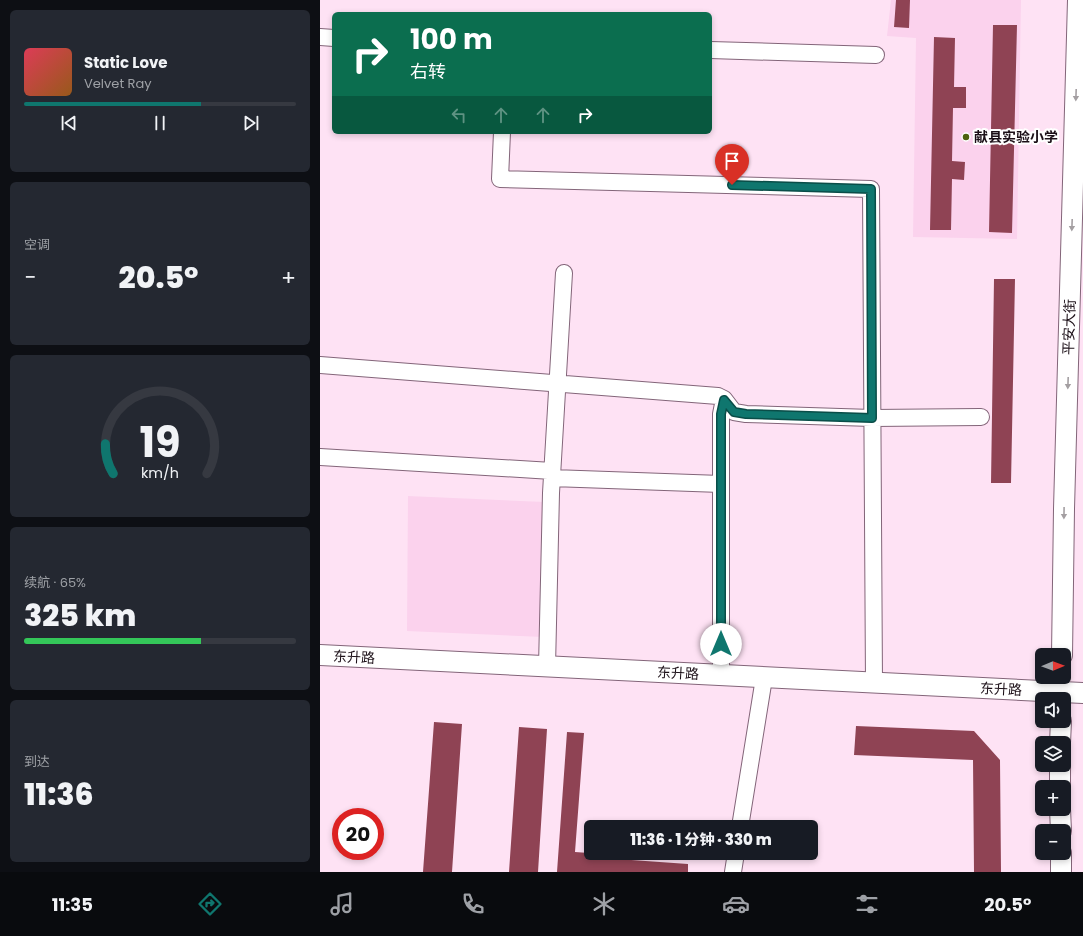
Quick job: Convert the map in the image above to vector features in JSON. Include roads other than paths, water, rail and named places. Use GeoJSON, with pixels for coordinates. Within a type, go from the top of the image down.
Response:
{"type":"FeatureCollection","features":[{"type":"Feature","properties":{"kind":"main road","name":"平安大街"},"geometry":{"type":"LineString","coordinates":[[1062,648],[1064,517],[1078,0]]}},
{"type":"Feature","properties":{"kind":"main road","name":"东升路"},"geometry":{"type":"LineString","coordinates":[[320,655],[764,678],[1061,689],[1083,693]]}},
{"type":"Feature","properties":{"kind":"main road"},"geometry":{"type":"LineString","coordinates":[[1061,860],[1061,872]]}},
{"type":"Feature","properties":{"kind":"street"},"geometry":{"type":"LineString","coordinates":[[320,37],[332,38]]}},
{"type":"Feature","properties":{"kind":"street"},"geometry":{"type":"LineString","coordinates":[[712,50],[876,55]]}},
{"type":"Feature","properties":{"kind":"street"},"geometry":{"type":"LineString","coordinates":[[502,134],[500,179],[871,189],[874,683]]}},
{"type":"Feature","properties":{"kind":"street"},"geometry":{"type":"LineString","coordinates":[[547,667],[552,475],[564,273]]}},
{"type":"Feature","properties":{"kind":"street"},"geometry":{"type":"LineString","coordinates":[[320,366],[718,396],[724,400],[734,412],[746,414],[872,418],[982,417]]}},
{"type":"Feature","properties":{"kind":"street"},"geometry":{"type":"LineString","coordinates":[[721,676],[721,414],[724,400]]}},
{"type":"Feature","properties":{"kind":"street"},"geometry":{"type":"LineString","coordinates":[[320,458],[552,475],[721,484]]}},
{"type":"Feature","properties":{"kind":"street"},"geometry":{"type":"LineString","coordinates":[[741,820],[764,678]]}},
{"type":"Feature","properties":{"kind":"street"},"geometry":{"type":"LineString","coordinates":[[733,872],[735,860]]}},
{"type":"Feature","properties":{"kind":"place","name":"献县实验小学"},"geometry":{"type":"Point","coordinates":[966,137]}}]}
